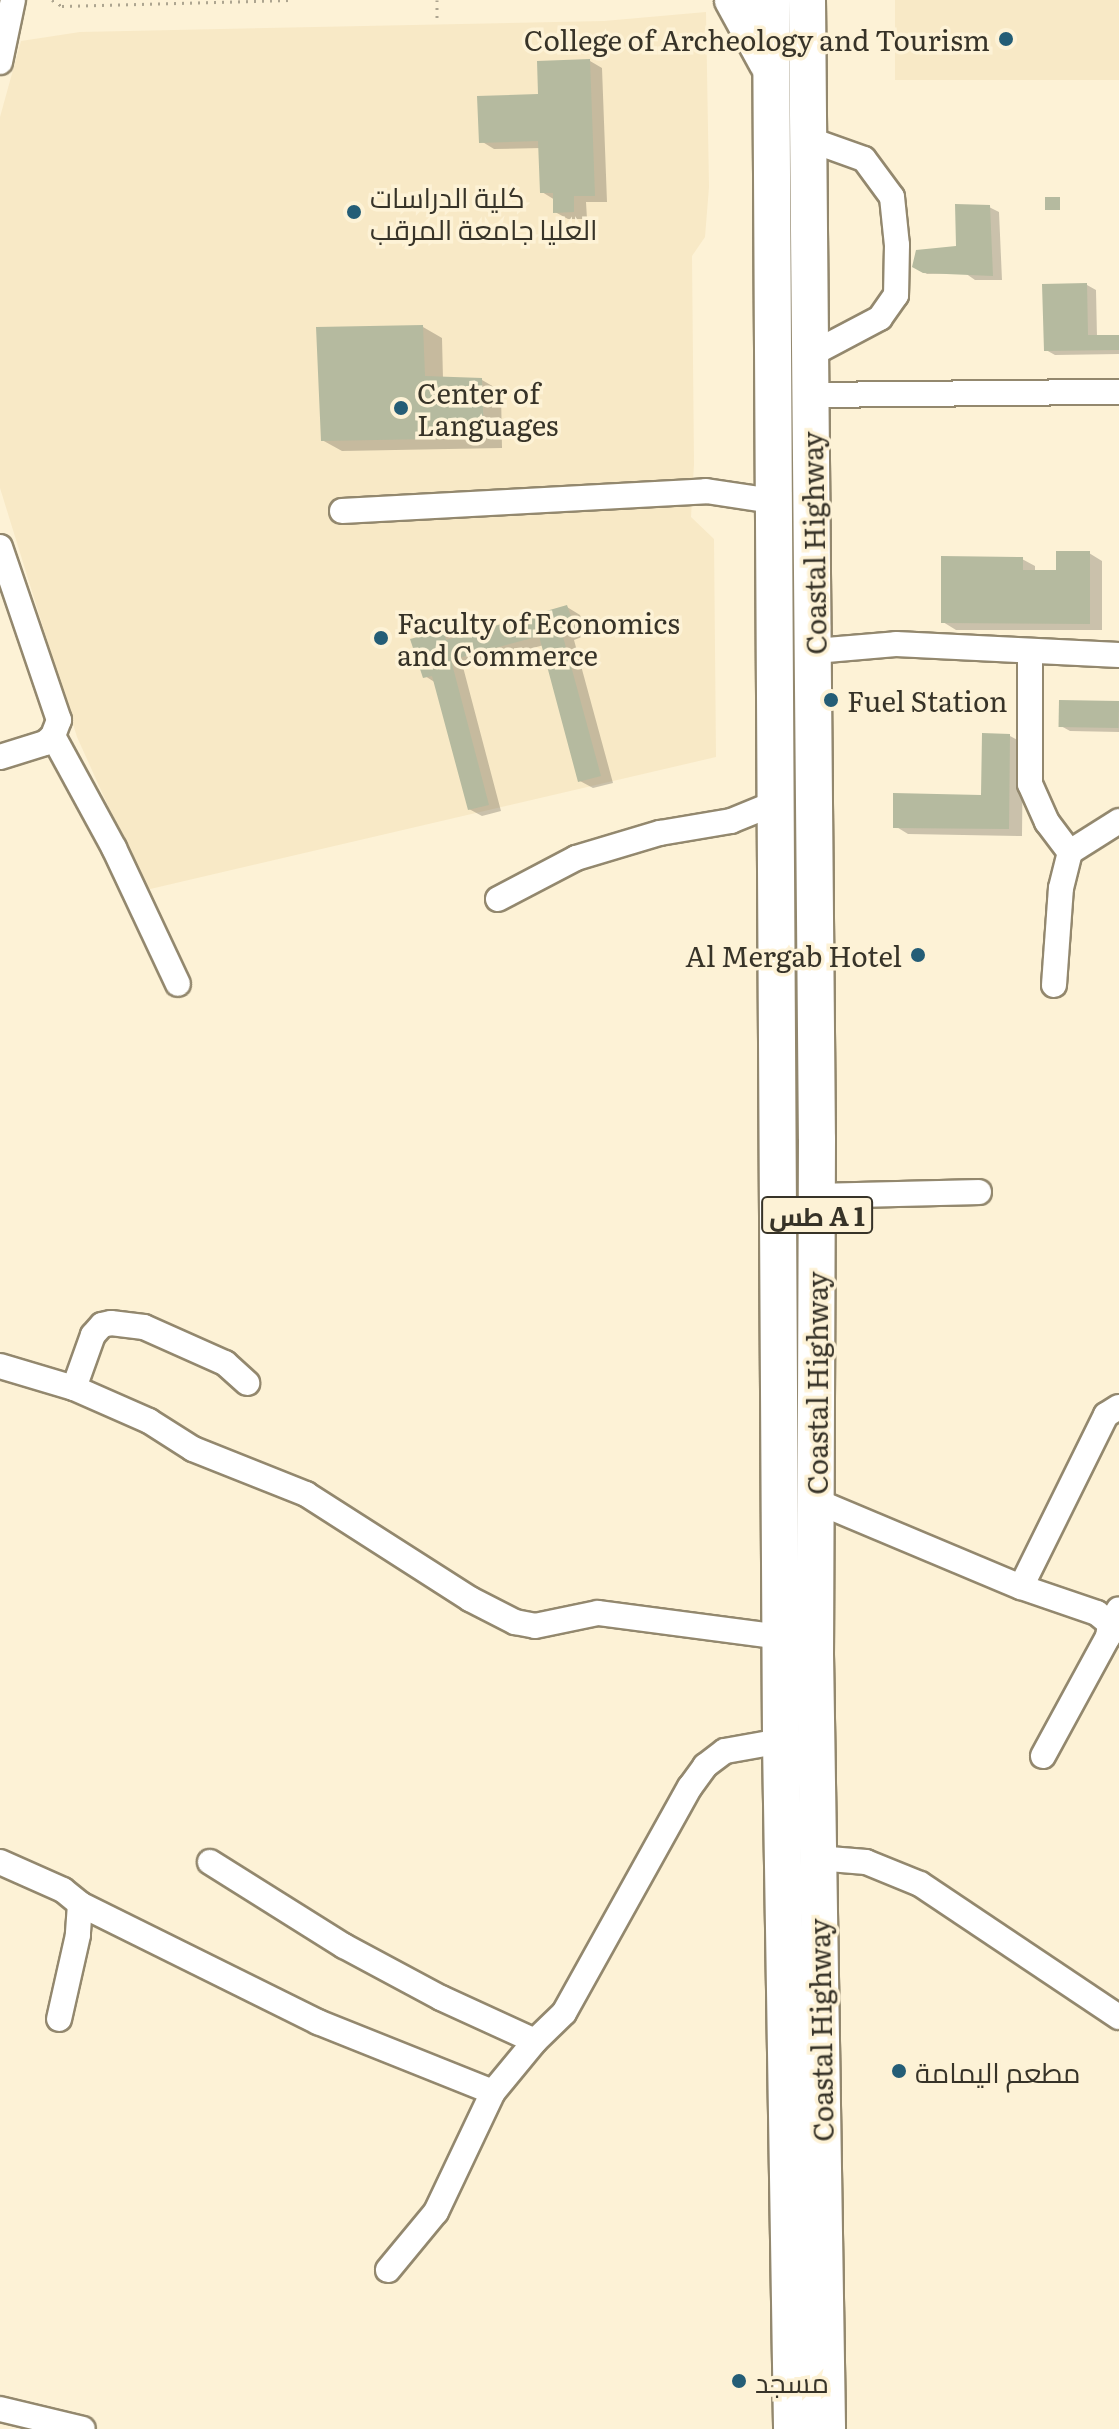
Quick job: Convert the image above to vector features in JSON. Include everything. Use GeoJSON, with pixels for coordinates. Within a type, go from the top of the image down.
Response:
{"type":"FeatureCollection","features":[{"type":"Feature","properties":{"kind":"highway"},"geometry":{"type":"LineString","coordinates":[[733,0],[755,33],[771,70]]}},
{"type":"Feature","properties":{"kind":"highway","name":"Coastal Highway"},"geometry":{"type":"LineString","coordinates":[[771,0],[781,1741],[792,2429]]}},
{"type":"Feature","properties":{"kind":"highway","name":"Coastal Highway"},"geometry":{"type":"LineString","coordinates":[[807,0],[815,651],[817,1858],[827,2429]]}},
{"type":"Feature","properties":{"kind":"street"},"geometry":{"type":"LineString","coordinates":[[0,62],[13,0]]}},
{"type":"Feature","properties":{"kind":"street"},"geometry":{"type":"LineString","coordinates":[[808,139],[864,159],[892,197],[897,245],[896,295],[880,318],[810,355]]}},
{"type":"Feature","properties":{"kind":"street"},"geometry":{"type":"LineString","coordinates":[[811,395],[1119,392]]}},
{"type":"Feature","properties":{"kind":"street"},"geometry":{"type":"LineString","coordinates":[[342,511],[706,491],[773,501]]}},
{"type":"Feature","properties":{"kind":"street"},"geometry":{"type":"LineString","coordinates":[[0,547],[59,720],[53,736],[45,743],[0,757]]}},
{"type":"Feature","properties":{"kind":"street"},"geometry":{"type":"LineString","coordinates":[[815,651],[896,644],[1119,655]]}},
{"type":"Feature","properties":{"kind":"street"},"geometry":{"type":"LineString","coordinates":[[1030,651],[1030,784],[1047,822],[1070,852]]}},
{"type":"Feature","properties":{"kind":"street"},"geometry":{"type":"LineString","coordinates":[[53,736],[114,848],[178,984]]}},
{"type":"Feature","properties":{"kind":"street"},"geometry":{"type":"LineString","coordinates":[[498,899],[576,858],[660,833],[731,821],[775,803]]}},
{"type":"Feature","properties":{"kind":"street"},"geometry":{"type":"LineString","coordinates":[[1054,985],[1061,888],[1070,852],[1119,821]]}},
{"type":"Feature","properties":{"kind":"street"},"geometry":{"type":"LineString","coordinates":[[817,1196],[979,1192]]}},
{"type":"Feature","properties":{"kind":"street"},"geometry":{"type":"LineString","coordinates":[[74,1388],[93,1335],[102,1325],[111,1323],[144,1327],[225,1363],[247,1383]]}},
{"type":"Feature","properties":{"kind":"street"},"geometry":{"type":"LineString","coordinates":[[0,1366],[74,1388],[149,1421],[204,1453],[306,1494],[470,1599],[515,1622],[535,1626],[598,1613],[781,1637]]}},
{"type":"Feature","properties":{"kind":"street"},"geometry":{"type":"LineString","coordinates":[[1021,1587],[1106,1415],[1119,1407]]}},
{"type":"Feature","properties":{"kind":"street"},"geometry":{"type":"LineString","coordinates":[[816,1501],[1021,1587],[1114,1616],[1108,1637],[1043,1756]]}},
{"type":"Feature","properties":{"kind":"street"},"geometry":{"type":"LineString","coordinates":[[388,2270],[436,2212],[493,2092],[535,2041],[564,2013],[645,1864],[705,1766],[725,1751],[781,1741]]}},
{"type":"Feature","properties":{"kind":"street"},"geometry":{"type":"LineString","coordinates":[[817,1858],[866,1862],[920,1884],[1119,2017]]}},
{"type":"Feature","properties":{"kind":"street"},"geometry":{"type":"LineString","coordinates":[[0,1862],[63,1890],[80,1904],[318,2022],[493,2092]]}},
{"type":"Feature","properties":{"kind":"street"},"geometry":{"type":"LineString","coordinates":[[210,1862],[344,1946],[441,1998],[535,2041]]}},
{"type":"Feature","properties":{"kind":"street"},"geometry":{"type":"LineString","coordinates":[[59,2019],[78,1935],[80,1904]]}},
{"type":"Feature","properties":{"kind":"street"},"geometry":{"type":"LineString","coordinates":[[0,2409],[83,2429]]}},
{"type":"Feature","properties":{"kind":"path"},"geometry":{"type":"LineString","coordinates":[[52,0],[62,6],[290,0]]}},
{"type":"Feature","properties":{"kind":"path"},"geometry":{"type":"LineString","coordinates":[[437,0],[437,20]]}},
{"type":"Feature","properties":{"kind":"shaded area","name":"College of Archeology and Tourism"},"geometry":{"type":"Polygon","coordinates":[[[895,0],[1119,0],[1119,80],[895,80],[895,0]]]}},
{"type":"Feature","properties":{"kind":"shaded area","name":"Faculty of Economics and Commerce"},"geometry":{"type":"Polygon","coordinates":[[[706,12],[709,187],[705,237],[692,256],[694,464],[691,517],[714,539],[716,757],[146,890],[77,737],[0,488],[0,117],[21,41],[80,32],[604,21],[706,12]],[[455,378],[484,435],[482,378],[455,378]]]}},
{"type":"Feature","properties":{"kind":"building"},"geometry":{"type":"Polygon","coordinates":[[[590,59],[595,196],[574,196],[574,212],[553,213],[553,193],[540,193],[538,141],[479,143],[477,96],[538,94],[537,61],[590,59]]]}},
{"type":"Feature","properties":{"kind":"building"},"geometry":{"type":"Polygon","coordinates":[[[1045,197],[1060,197],[1060,210],[1045,210],[1045,197]]]}},
{"type":"Feature","properties":{"kind":"building"},"geometry":{"type":"Polygon","coordinates":[[[955,204],[990,205],[993,276],[923,273],[912,267],[916,250],[956,246],[955,204]]]}},
{"type":"Feature","properties":{"kind":"building"},"geometry":{"type":"Polygon","coordinates":[[[1087,283],[1088,335],[1119,335],[1119,350],[1044,351],[1042,284],[1087,283]]]}},
{"type":"Feature","properties":{"kind":"building","name":"Center of Languages"},"geometry":{"type":"Polygon","coordinates":[[[423,325],[425,376],[482,378],[484,438],[321,441],[316,327],[423,325]]]}},
{"type":"Feature","properties":{"kind":"building"},"geometry":{"type":"Polygon","coordinates":[[[1056,551],[1090,551],[1090,624],[941,623],[941,556],[1023,557],[1023,570],[1056,570],[1056,551]]]}},
{"type":"Feature","properties":{"kind":"building"},"geometry":{"type":"Polygon","coordinates":[[[567,605],[575,628],[562,633],[601,776],[578,782],[539,636],[451,660],[489,805],[468,810],[432,676],[423,678],[410,639],[444,630],[446,640],[567,605]]]}},
{"type":"Feature","properties":{"kind":"building"},"geometry":{"type":"Polygon","coordinates":[[[1059,700],[1119,701],[1119,728],[1059,727],[1059,700]]]}},
{"type":"Feature","properties":{"kind":"building"},"geometry":{"type":"Polygon","coordinates":[[[982,733],[1010,734],[1009,829],[893,828],[893,793],[981,795],[982,733]]]}},
{"type":"Feature","properties":{"kind":"place","name":"College of Archeology and Tourism"},"geometry":{"type":"Point","coordinates":[1006,39]}},
{"type":"Feature","properties":{"kind":"place","name":"كلية الدراسات العليا جامعة المرقب"},"geometry":{"type":"Point","coordinates":[354,212]}},
{"type":"Feature","properties":{"kind":"place","name":"Center of Languages"},"geometry":{"type":"Point","coordinates":[401,408]}},
{"type":"Feature","properties":{"kind":"place","name":"Faculty of Economics and Commerce"},"geometry":{"type":"Point","coordinates":[381,638]}},
{"type":"Feature","properties":{"kind":"place","name":"Fuel Station"},"geometry":{"type":"Point","coordinates":[831,700]}},
{"type":"Feature","properties":{"kind":"place","name":"Al Mergab Hotel"},"geometry":{"type":"Point","coordinates":[918,955]}},
{"type":"Feature","properties":{"kind":"place","name":"مطعم اليمامة"},"geometry":{"type":"Point","coordinates":[899,2071]}},
{"type":"Feature","properties":{"kind":"place","name":"مسجد"},"geometry":{"type":"Point","coordinates":[739,2381]}}]}
